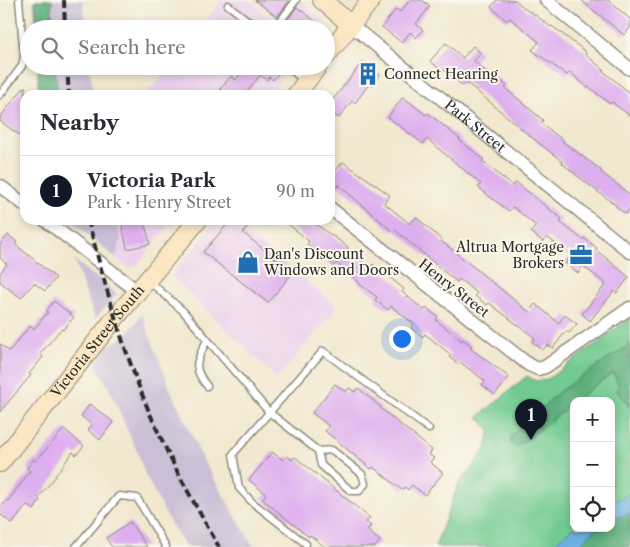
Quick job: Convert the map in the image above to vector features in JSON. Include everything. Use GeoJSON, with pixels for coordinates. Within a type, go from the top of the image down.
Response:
{"type":"FeatureCollection","features":[{"type":"Feature","properties":{"kind":"main road","name":"Park Street"},"geometry":{"type":"LineString","coordinates":[[322,0],[351,25]]}},
{"type":"Feature","properties":{"kind":"main road"},"geometry":{"type":"LineString","coordinates":[[335,45],[371,0]]}},
{"type":"Feature","properties":{"kind":"main road"},"geometry":{"type":"LineString","coordinates":[[301,88],[311,75]]}},
{"type":"Feature","properties":{"kind":"main road","name":"Victoria Street South"},"geometry":{"type":"LineString","coordinates":[[0,463],[194,225]]}},
{"type":"Feature","properties":{"kind":"street"},"geometry":{"type":"LineString","coordinates":[[546,0],[630,69]]}},
{"type":"Feature","properties":{"kind":"street","name":"Park Street"},"geometry":{"type":"LineString","coordinates":[[351,25],[630,252]]}},
{"type":"Feature","properties":{"kind":"street"},"geometry":{"type":"LineString","coordinates":[[0,186],[20,201]]}},
{"type":"Feature","properties":{"kind":"street","name":"Henry Street"},"geometry":{"type":"LineString","coordinates":[[335,212],[528,365],[538,369],[546,367],[630,308]]}},
{"type":"Feature","properties":{"kind":"street"},"geometry":{"type":"LineString","coordinates":[[53,225],[143,285]]}},
{"type":"Feature","properties":{"kind":"lane"},"geometry":{"type":"LineString","coordinates":[[19,0],[21,20]]}},
{"type":"Feature","properties":{"kind":"lane"},"geometry":{"type":"LineString","coordinates":[[282,20],[296,0]]}},
{"type":"Feature","properties":{"kind":"lane"},"geometry":{"type":"LineString","coordinates":[[228,5],[247,20]]}},
{"type":"Feature","properties":{"kind":"lane"},"geometry":{"type":"LineString","coordinates":[[0,94],[20,69]]}},
{"type":"Feature","properties":{"kind":"lane"},"geometry":{"type":"LineString","coordinates":[[292,75],[301,88]]}},
{"type":"Feature","properties":{"kind":"lane"},"geometry":{"type":"LineString","coordinates":[[143,285],[183,311],[269,412],[318,451],[321,465],[351,490],[359,490],[365,484],[362,474],[332,450],[318,451]]}},
{"type":"Feature","properties":{"kind":"lane"},"geometry":{"type":"LineString","coordinates":[[207,340],[197,361],[198,374],[207,386]]}},
{"type":"Feature","properties":{"kind":"lane"},"geometry":{"type":"LineString","coordinates":[[306,544],[252,502],[240,488],[233,454],[323,351],[429,429]]}},
{"type":"Feature","properties":{"kind":"lane"},"geometry":{"type":"LineString","coordinates":[[76,547],[119,496],[137,498],[166,547]]}},
{"type":"Feature","properties":{"kind":"shaded area"},"geometry":{"type":"Polygon","coordinates":[[[33,0],[83,0],[84,20],[34,20],[33,0]]]}},
{"type":"Feature","properties":{"kind":"shaded area"},"geometry":{"type":"Polygon","coordinates":[[[222,0],[248,0],[273,20],[206,20],[222,0]]]}},
{"type":"Feature","properties":{"kind":"shaded area"},"geometry":{"type":"Polygon","coordinates":[[[292,0],[299,0],[321,19],[275,20],[292,0]]]}},
{"type":"Feature","properties":{"kind":"shaded area"},"geometry":{"type":"Polygon","coordinates":[[[40,75],[91,75],[93,90],[42,90],[40,75]]]}},
{"type":"Feature","properties":{"kind":"shaded area"},"geometry":{"type":"Polygon","coordinates":[[[162,75],[283,75],[273,90],[150,90],[162,75]]]}},
{"type":"Feature","properties":{"kind":"shaded area"},"geometry":{"type":"Polygon","coordinates":[[[76,225],[117,225],[121,240],[115,257],[76,225]]]}},
{"type":"Feature","properties":{"kind":"shaded area"},"geometry":{"type":"Polygon","coordinates":[[[117,225],[169,225],[135,267],[129,268],[115,257],[121,240],[117,225]]]}},
{"type":"Feature","properties":{"kind":"shaded area"},"geometry":{"type":"Polygon","coordinates":[[[213,225],[238,225],[338,307],[277,379],[172,276],[213,225]]]}},
{"type":"Feature","properties":{"kind":"shaded area"},"geometry":{"type":"Polygon","coordinates":[[[74,260],[117,294],[95,319],[74,260]]]}},
{"type":"Feature","properties":{"kind":"shaded area"},"geometry":{"type":"Polygon","coordinates":[[[142,315],[170,388],[204,462],[254,547],[186,547],[168,519],[145,474],[108,386],[95,364],[108,346],[125,336],[142,315]]]}},
{"type":"Feature","properties":{"kind":"green space"},"geometry":{"type":"Polygon","coordinates":[[[35,0],[52,0],[52,20],[36,20],[35,0]]]}},
{"type":"Feature","properties":{"kind":"green space"},"geometry":{"type":"Polygon","coordinates":[[[38,75],[56,75],[57,90],[40,90],[38,75]]]}},
{"type":"Feature","properties":{"kind":"green space"},"geometry":{"type":"Polygon","coordinates":[[[630,318],[630,547],[435,547],[458,485],[486,449],[490,430],[478,417],[527,376],[536,381],[548,379],[630,318]]]}},
{"type":"Feature","properties":{"kind":"green space"},"geometry":{"type":"Polygon","coordinates":[[[630,344],[630,407],[617,392],[618,384],[613,373],[580,397],[570,397],[570,405],[548,424],[516,447],[511,444],[511,436],[560,391],[630,344]]]}},
{"type":"Feature","properties":{"kind":"green space"},"geometry":{"type":"Polygon","coordinates":[[[630,514],[630,547],[579,547],[592,532],[615,532],[615,518],[630,514]]]}},
{"type":"Feature","properties":{"kind":"water"},"geometry":{"type":"Polygon","coordinates":[[[630,494],[630,514],[615,518],[615,500],[630,494]]]}},
{"type":"Feature","properties":{"kind":"water"},"geometry":{"type":"Polygon","coordinates":[[[570,530],[570,532],[593,532],[579,547],[553,547],[570,530]]]}},
{"type":"Feature","properties":{"kind":"building"},"geometry":{"type":"Polygon","coordinates":[[[255,0],[288,0],[289,1],[277,17],[255,0]]]}},
{"type":"Feature","properties":{"kind":"building"},"geometry":{"type":"Polygon","coordinates":[[[410,0],[422,0],[430,6],[416,24],[423,30],[416,38],[410,32],[402,43],[382,27],[396,9],[400,12],[410,0]]]}},
{"type":"Feature","properties":{"kind":"building"},"geometry":{"type":"Polygon","coordinates":[[[497,0],[515,0],[586,52],[585,54],[603,71],[630,93],[630,116],[612,102],[610,104],[588,88],[570,72],[567,75],[532,50],[539,42],[510,18],[507,21],[491,7],[497,0]]]}},
{"type":"Feature","properties":{"kind":"building"},"geometry":{"type":"Polygon","coordinates":[[[581,0],[608,0],[630,19],[630,28],[624,35],[581,0]]]}},
{"type":"Feature","properties":{"kind":"building"},"geometry":{"type":"Polygon","coordinates":[[[297,7],[314,20],[288,20],[297,7]]]}},
{"type":"Feature","properties":{"kind":"building"},"geometry":{"type":"Polygon","coordinates":[[[446,43],[463,58],[473,46],[481,53],[474,61],[491,76],[493,74],[507,86],[505,88],[543,120],[541,123],[563,142],[601,170],[630,195],[630,208],[626,214],[580,178],[466,82],[463,86],[430,61],[446,43]]]}},
{"type":"Feature","properties":{"kind":"building"},"geometry":{"type":"Polygon","coordinates":[[[363,62],[380,75],[372,86],[369,84],[355,103],[352,101],[339,118],[335,115],[335,97],[363,62]]]}},
{"type":"Feature","properties":{"kind":"building"},"geometry":{"type":"Polygon","coordinates":[[[240,75],[260,75],[249,90],[220,89],[231,76],[236,80],[240,75]]]}},
{"type":"Feature","properties":{"kind":"building"},"geometry":{"type":"Polygon","coordinates":[[[260,75],[277,75],[273,80],[269,77],[267,80],[260,75]]]}},
{"type":"Feature","properties":{"kind":"building"},"geometry":{"type":"Polygon","coordinates":[[[20,92],[19,135],[0,121],[0,117],[20,92]]]}},
{"type":"Feature","properties":{"kind":"building"},"geometry":{"type":"Polygon","coordinates":[[[403,97],[426,115],[428,113],[484,159],[482,161],[513,186],[516,182],[562,219],[560,222],[583,240],[584,238],[597,248],[596,250],[629,277],[617,293],[614,291],[590,321],[582,314],[606,284],[583,266],[578,273],[565,263],[571,255],[547,237],[543,242],[531,232],[536,226],[513,207],[509,211],[478,187],[481,184],[427,139],[423,144],[388,117],[403,97]]]}},
{"type":"Feature","properties":{"kind":"building"},"geometry":{"type":"Polygon","coordinates":[[[343,162],[390,195],[384,203],[410,224],[416,217],[440,240],[529,312],[535,304],[559,323],[565,315],[577,324],[569,333],[566,331],[553,348],[547,345],[543,350],[532,342],[535,338],[489,303],[487,305],[475,296],[477,293],[459,279],[457,282],[394,229],[392,231],[339,185],[337,187],[335,185],[335,171],[343,162]]]}},
{"type":"Feature","properties":{"kind":"building"},"geometry":{"type":"Polygon","coordinates":[[[122,225],[145,225],[150,244],[127,249],[122,225]]]}},
{"type":"Feature","properties":{"kind":"building","name":"Dan's Discount Windows and Doors"},"geometry":{"type":"Polygon","coordinates":[[[227,225],[249,225],[243,233],[293,272],[268,303],[203,252],[227,225]]]}},
{"type":"Feature","properties":{"kind":"building"},"geometry":{"type":"Polygon","coordinates":[[[289,225],[317,225],[348,247],[347,249],[370,268],[373,264],[404,289],[402,292],[424,310],[426,308],[438,317],[436,320],[462,341],[463,339],[472,346],[470,348],[509,377],[495,395],[482,385],[485,381],[460,362],[458,364],[449,357],[451,355],[425,334],[423,337],[411,328],[414,324],[391,306],[388,310],[375,300],[377,297],[336,263],[334,266],[307,244],[309,241],[289,225]]]}},
{"type":"Feature","properties":{"kind":"building"},"geometry":{"type":"Polygon","coordinates":[[[8,235],[17,242],[15,244],[56,278],[45,291],[34,283],[21,298],[0,282],[0,273],[7,264],[0,258],[0,244],[8,235]]]}},
{"type":"Feature","properties":{"kind":"building"},"geometry":{"type":"Polygon","coordinates":[[[54,301],[74,317],[40,354],[43,357],[29,374],[31,375],[0,412],[0,344],[9,351],[30,326],[34,329],[48,312],[46,311],[54,301]]]}},
{"type":"Feature","properties":{"kind":"building"},"geometry":{"type":"Polygon","coordinates":[[[335,384],[346,392],[349,388],[355,392],[358,388],[432,450],[429,455],[434,458],[430,462],[443,473],[425,495],[412,485],[408,490],[405,487],[402,490],[373,467],[371,469],[325,431],[329,426],[312,413],[335,384]]]}},
{"type":"Feature","properties":{"kind":"building"},"geometry":{"type":"Polygon","coordinates":[[[90,404],[113,422],[100,440],[88,430],[92,425],[81,416],[90,404]]]}},
{"type":"Feature","properties":{"kind":"building"},"geometry":{"type":"Polygon","coordinates":[[[64,429],[84,446],[76,455],[73,452],[38,498],[40,500],[34,510],[27,505],[12,524],[0,514],[0,508],[8,501],[30,471],[27,468],[34,459],[36,461],[64,429]]]}},
{"type":"Feature","properties":{"kind":"building"},"geometry":{"type":"Polygon","coordinates":[[[272,452],[283,460],[287,456],[292,460],[295,457],[370,518],[366,522],[371,526],[367,530],[380,541],[375,547],[325,547],[310,535],[309,537],[262,499],[266,494],[249,480],[272,452]]]}},
{"type":"Feature","properties":{"kind":"building"},"geometry":{"type":"Polygon","coordinates":[[[130,522],[147,547],[112,547],[106,538],[130,522]]]}},
{"type":"Feature","properties":{"kind":"railway"},"geometry":{"type":"LineString","coordinates":[[64,0],[65,20]]}},
{"type":"Feature","properties":{"kind":"railway"},"geometry":{"type":"LineString","coordinates":[[68,75],[69,90]]}},
{"type":"Feature","properties":{"kind":"railway"},"geometry":{"type":"LineString","coordinates":[[89,225],[128,357],[148,410],[188,492],[219,547]]}},
{"type":"Feature","properties":{"kind":"place","name":"Connect Hearing"},"geometry":{"type":"Point","coordinates":[368,74]}},
{"type":"Feature","properties":{"kind":"place","name":"Altrua Mortgage Brokers"},"geometry":{"type":"Point","coordinates":[581,255]}},
{"type":"Feature","properties":{"kind":"place","name":"Dan's Discount Windows and Doors"},"geometry":{"type":"Point","coordinates":[248,262]}},
{"type":"Feature","properties":{"kind":"place","name":"Victoria Park"},"geometry":{"type":"Point","coordinates":[531,440]}}]}
